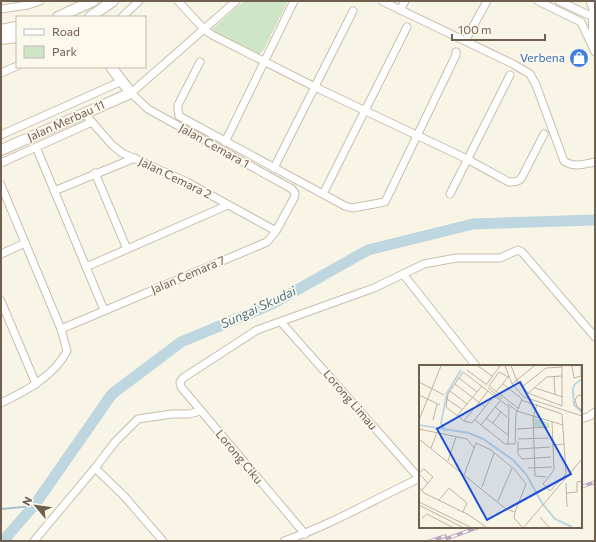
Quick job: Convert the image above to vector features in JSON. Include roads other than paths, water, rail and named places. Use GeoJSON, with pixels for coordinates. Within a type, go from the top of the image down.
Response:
{"type":"FeatureCollection","features":[{"type":"Feature","properties":{"kind":"street"},"geometry":{"type":"LineString","coordinates":[[1,9],[40,1]]}},
{"type":"Feature","properties":{"kind":"street"},"geometry":{"type":"LineString","coordinates":[[75,12],[93,1]]}},
{"type":"Feature","properties":{"kind":"street"},"geometry":{"type":"LineString","coordinates":[[90,16],[112,1]]}},
{"type":"Feature","properties":{"kind":"street"},"geometry":{"type":"LineString","coordinates":[[123,16],[139,1]]}},
{"type":"Feature","properties":{"kind":"street"},"geometry":{"type":"LineString","coordinates":[[178,1],[204,29],[212,35],[315,87],[467,159],[509,182],[520,181],[544,134]]}},
{"type":"Feature","properties":{"kind":"street"},"geometry":{"type":"LineString","coordinates":[[113,68],[132,93],[236,1]]}},
{"type":"Feature","properties":{"kind":"street"},"geometry":{"type":"LineString","coordinates":[[225,142],[294,1]]}},
{"type":"Feature","properties":{"kind":"street"},"geometry":{"type":"LineString","coordinates":[[382,1],[513,64],[530,74],[536,85],[564,161],[572,165],[595,162]]}},
{"type":"Feature","properties":{"kind":"street"},"geometry":{"type":"LineString","coordinates":[[400,10],[405,1]]}},
{"type":"Feature","properties":{"kind":"street"},"geometry":{"type":"LineString","coordinates":[[465,41],[487,1]]}},
{"type":"Feature","properties":{"kind":"street"},"geometry":{"type":"LineString","coordinates":[[538,1],[581,22],[595,52]]}},
{"type":"Feature","properties":{"kind":"street"},"geometry":{"type":"LineString","coordinates":[[559,1],[593,17]]}},
{"type":"Feature","properties":{"kind":"street"},"geometry":{"type":"LineString","coordinates":[[590,1],[593,8],[592,43]]}},
{"type":"Feature","properties":{"kind":"street"},"geometry":{"type":"LineString","coordinates":[[61,16],[86,10],[89,16]]}},
{"type":"Feature","properties":{"kind":"street"},"geometry":{"type":"LineString","coordinates":[[274,168],[353,11]]}},
{"type":"Feature","properties":{"kind":"street"},"geometry":{"type":"LineString","coordinates":[[323,194],[407,26]]}},
{"type":"Feature","properties":{"kind":"street"},"geometry":{"type":"LineString","coordinates":[[1,30],[16,28]]}},
{"type":"Feature","properties":{"kind":"street"},"geometry":{"type":"LineString","coordinates":[[1,40],[16,37]]}},
{"type":"Feature","properties":{"kind":"street"},"geometry":{"type":"LineString","coordinates":[[200,62],[178,105],[178,113],[182,118],[352,208],[385,202],[456,55],[456,52]]}},
{"type":"Feature","properties":{"kind":"street"},"geometry":{"type":"LineString","coordinates":[[1,73],[16,66]]}},
{"type":"Feature","properties":{"kind":"street"},"geometry":{"type":"LineString","coordinates":[[450,194],[510,75]]}},
{"type":"Feature","properties":{"kind":"street"},"geometry":{"type":"LineString","coordinates":[[1,136],[122,81]]}},
{"type":"Feature","properties":{"kind":"street","name":"Jalan Merbau 11"},"geometry":{"type":"LineString","coordinates":[[1,150],[132,93]]}},
{"type":"Feature","properties":{"kind":"street","name":"Jalan Cemara 1"},"geometry":{"type":"LineString","coordinates":[[132,93],[148,109],[292,189],[295,193],[294,198]]}},
{"type":"Feature","properties":{"kind":"street","name":"Jalan Cemara 2"},"geometry":{"type":"LineString","coordinates":[[84,113],[112,145],[122,153],[187,182],[276,232]]}},
{"type":"Feature","properties":{"kind":"street"},"geometry":{"type":"LineString","coordinates":[[1,163],[92,122]]}},
{"type":"Feature","properties":{"kind":"street"},"geometry":{"type":"LineString","coordinates":[[36,147],[104,310]]}},
{"type":"Feature","properties":{"kind":"street"},"geometry":{"type":"LineString","coordinates":[[54,192],[95,173],[135,158]]}},
{"type":"Feature","properties":{"kind":"street"},"geometry":{"type":"LineString","coordinates":[[95,173],[127,249]]}},
{"type":"Feature","properties":{"kind":"street"},"geometry":{"type":"LineString","coordinates":[[1,185],[61,329],[67,350],[63,360],[36,384],[1,403]]}},
{"type":"Feature","properties":{"kind":"street","name":"Jalan Cemara 7"},"geometry":{"type":"LineString","coordinates":[[61,329],[266,242],[276,232],[294,198]]}},
{"type":"Feature","properties":{"kind":"street"},"geometry":{"type":"LineString","coordinates":[[86,267],[228,205]]}},
{"type":"Feature","properties":{"kind":"street"},"geometry":{"type":"LineString","coordinates":[[1,254],[25,243]]}},
{"type":"Feature","properties":{"kind":"street"},"geometry":{"type":"LineString","coordinates":[[281,322],[374,288],[424,264],[456,258],[500,258],[518,250],[522,252],[595,337]]}},
{"type":"Feature","properties":{"kind":"street"},"geometry":{"type":"LineString","coordinates":[[403,274],[475,365]]}},
{"type":"Feature","properties":{"kind":"street"},"geometry":{"type":"LineString","coordinates":[[1,301],[36,384]]}},
{"type":"Feature","properties":{"kind":"street","name":"Lorong Ciku"},"geometry":{"type":"LineString","coordinates":[[281,322],[257,330],[183,378],[180,382],[181,387],[200,411],[305,534]]}},
{"type":"Feature","properties":{"kind":"street","name":"Lorong Limau"},"geometry":{"type":"LineString","coordinates":[[281,322],[419,478]]}},
{"type":"Feature","properties":{"kind":"street"},"geometry":{"type":"LineString","coordinates":[[34,541],[115,442],[138,419],[172,414],[189,414],[200,411]]}},
{"type":"Feature","properties":{"kind":"street"},"geometry":{"type":"LineString","coordinates":[[582,418],[590,416],[595,412]]}},
{"type":"Feature","properties":{"kind":"street"},"geometry":{"type":"LineString","coordinates":[[95,468],[124,496],[163,541]]}},
{"type":"Feature","properties":{"kind":"street"},"geometry":{"type":"LineString","coordinates":[[284,541],[305,534],[377,500],[419,478]]}},
{"type":"Feature","properties":{"kind":"waterway","name":"Sungai Skudai"},"geometry":{"type":"LineString","coordinates":[[3,541],[36,503],[112,394],[181,342],[272,304],[368,250],[473,224],[595,220]]}},
{"type":"Feature","properties":{"kind":"waterway"},"geometry":{"type":"LineString","coordinates":[[1,509],[34,506]]}},
{"type":"Feature","properties":{"kind":"railway"},"geometry":{"type":"LineString","coordinates":[[582,487],[595,482]]}},
{"type":"Feature","properties":{"kind":"railway"},"geometry":{"type":"LineString","coordinates":[[440,541],[476,528]]}},
{"type":"Feature","properties":{"kind":"railway"},"geometry":{"type":"LineString","coordinates":[[430,541],[445,536]]}},
{"type":"Feature","properties":{"kind":"place","name":"Verbena"},"geometry":{"type":"Point","coordinates":[579,58]}}]}
